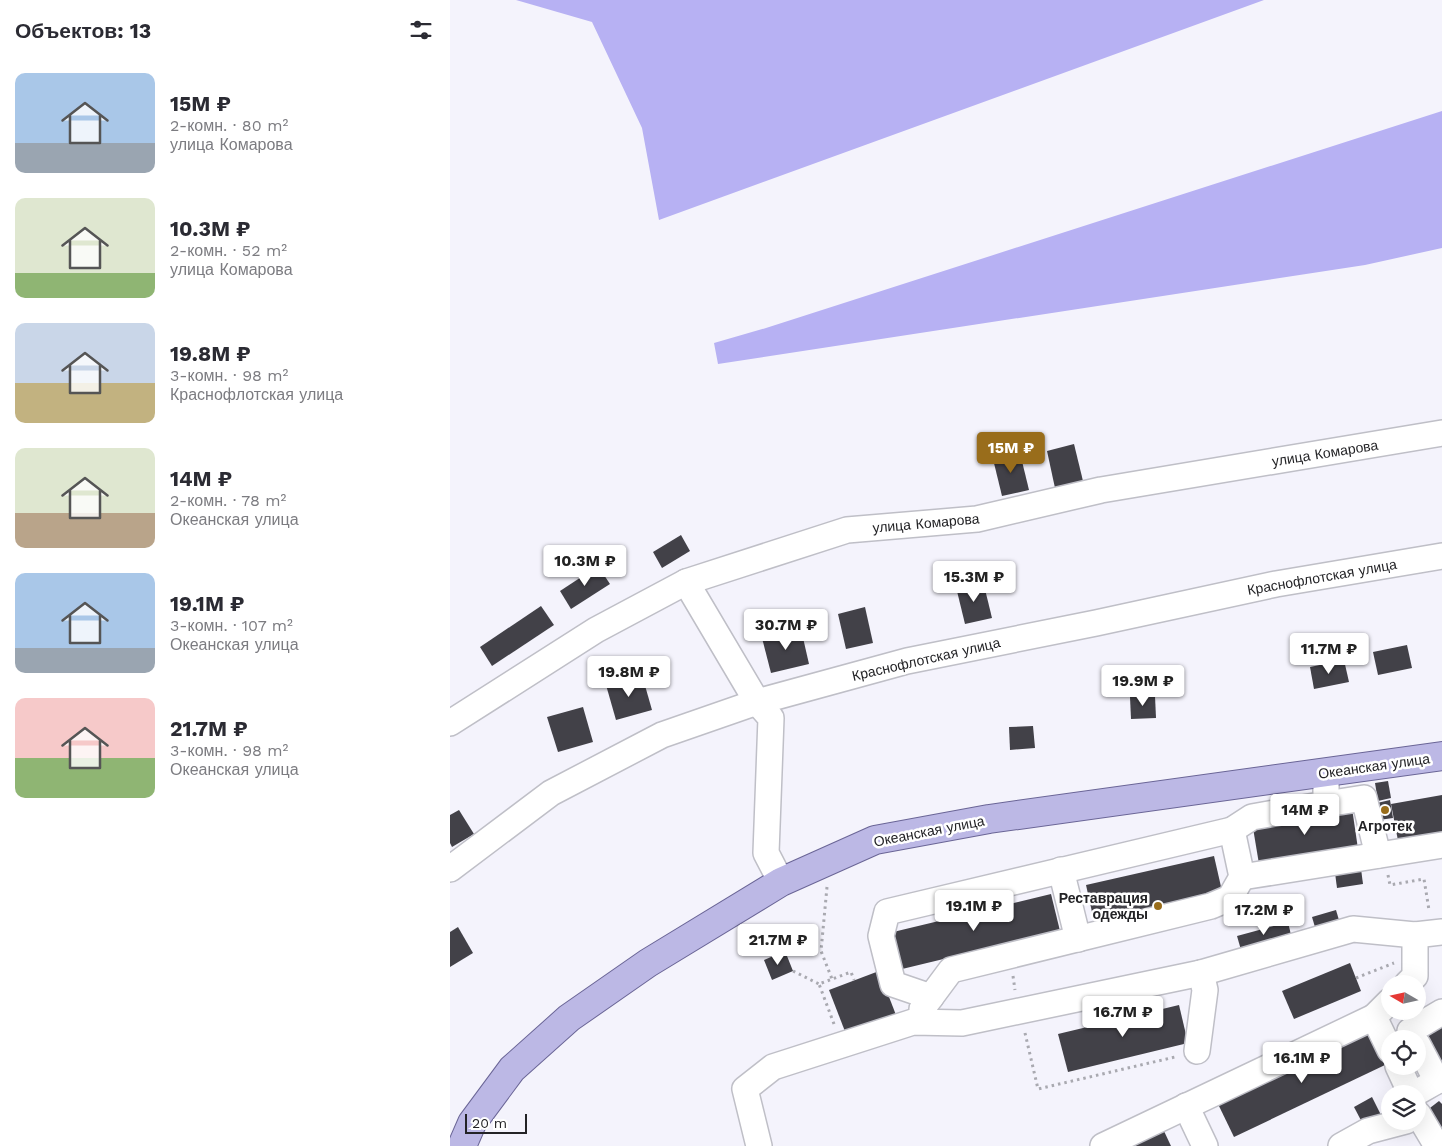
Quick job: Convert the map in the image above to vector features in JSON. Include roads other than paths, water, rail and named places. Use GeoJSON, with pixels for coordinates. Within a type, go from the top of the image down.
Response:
{"type":"FeatureCollection","features":[{"type":"Feature","properties":{"kind":"main road","name":"Океанская улица"},"geometry":{"type":"LineString","coordinates":[[462,1146],[472,1123],[512,1069],[568,1018],[648,963],[781,882],[875,840],[989,820],[1442,756]]}},
{"type":"Feature","properties":{"kind":"street","name":"улица Комарова"},"geometry":{"type":"LineString","coordinates":[[450,724],[596,630],[686,582],[847,530],[977,519],[1100,490],[1442,433]]}},
{"type":"Feature","properties":{"kind":"street","name":"Краснофлотская улица"},"geometry":{"type":"LineString","coordinates":[[450,869],[551,793],[662,735],[757,702],[907,661],[1276,584],[1442,556]]}},
{"type":"Feature","properties":{"kind":"street"},"geometry":{"type":"LineString","coordinates":[[686,582],[757,702],[771,718],[766,853],[781,882]]}},
{"type":"Feature","properties":{"kind":"street"},"geometry":{"type":"LineString","coordinates":[[1326,772],[1326,804]]}},
{"type":"Feature","properties":{"kind":"street"},"geometry":{"type":"LineString","coordinates":[[931,996],[893,984],[882,936],[887,912],[1232,830],[1252,817],[1364,798],[1381,855]]}},
{"type":"Feature","properties":{"kind":"street"},"geometry":{"type":"LineString","coordinates":[[912,1022],[951,970],[1211,906],[1230,898],[1242,877],[1232,830]]}},
{"type":"Feature","properties":{"kind":"street"},"geometry":{"type":"LineString","coordinates":[[1242,877],[1442,844]]}},
{"type":"Feature","properties":{"kind":"street"},"geometry":{"type":"LineString","coordinates":[[1062,870],[1078,939]]}},
{"type":"Feature","properties":{"kind":"street"},"geometry":{"type":"LineString","coordinates":[[759,1146],[745,1089],[773,1067],[912,1022],[962,1024],[1201,974],[1353,929],[1426,939],[1415,975]]}},
{"type":"Feature","properties":{"kind":"street"},"geometry":{"type":"LineString","coordinates":[[1198,1052],[1205,990],[1201,974]]}},
{"type":"Feature","properties":{"kind":"street"},"geometry":{"type":"LineString","coordinates":[[1103,1146],[1381,1009]]}},
{"type":"Feature","properties":{"kind":"street"},"geometry":{"type":"LineString","coordinates":[[1412,1030],[1442,1012]]}},
{"type":"Feature","properties":{"kind":"street"},"geometry":{"type":"LineString","coordinates":[[1426,1058],[1439,1080],[1426,1087]]}},
{"type":"Feature","properties":{"kind":"street"},"geometry":{"type":"LineString","coordinates":[[1186,1106],[1205,1146]]}},
{"type":"Feature","properties":{"kind":"street"},"geometry":{"type":"LineString","coordinates":[[1342,1146],[1368,1132],[1381,1128]]}},
{"type":"Feature","properties":{"kind":"street"},"geometry":{"type":"LineString","coordinates":[[1424,1130],[1437,1146]]}},
{"type":"Feature","properties":{"kind":"place","name":"Агротек"},"geometry":{"type":"Point","coordinates":[1385,810]}},
{"type":"Feature","properties":{"kind":"place","name":"Реставрация одежды"},"geometry":{"type":"Point","coordinates":[1158,906]}}]}
